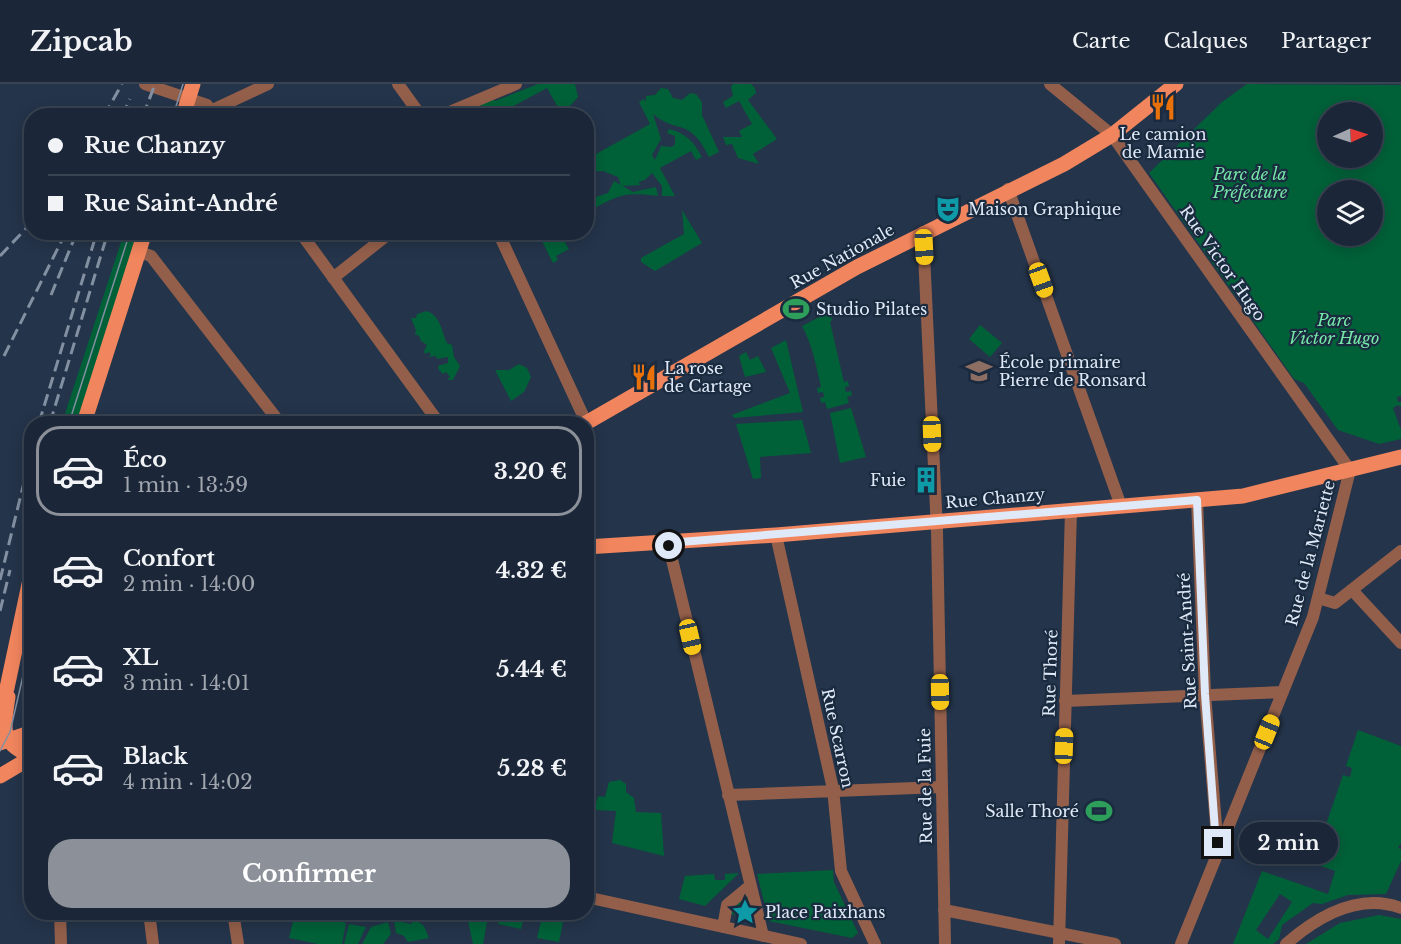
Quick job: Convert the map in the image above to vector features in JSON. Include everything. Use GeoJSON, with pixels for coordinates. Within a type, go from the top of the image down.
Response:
{"type":"FeatureCollection","features":[{"type":"Feature","properties":{"kind":"main road","name":"Rue Nationale"},"geometry":{"type":"LineString","coordinates":[[594,418],[736,335],[923,232],[1008,189],[1064,164],[1112,135],[1176,84]]}},
{"type":"Feature","properties":{"kind":"main road"},"geometry":{"type":"LineString","coordinates":[[86,416],[143,240]]}},
{"type":"Feature","properties":{"kind":"main road","name":"Rue Chanzy"},"geometry":{"type":"LineString","coordinates":[[594,547],[776,535],[1243,496],[1401,457]]}},
{"type":"Feature","properties":{"kind":"main road"},"geometry":{"type":"LineString","coordinates":[[0,705],[7,688],[24,608]]}},
{"type":"Feature","properties":{"kind":"main road"},"geometry":{"type":"LineString","coordinates":[[7,688],[8,697],[2,731],[3,742],[14,750],[24,753]]}},
{"type":"Feature","properties":{"kind":"main road"},"geometry":{"type":"LineString","coordinates":[[3,742],[24,735]]}},
{"type":"Feature","properties":{"kind":"main road"},"geometry":{"type":"LineString","coordinates":[[0,776],[24,761]]}},
{"type":"Feature","properties":{"kind":"street"},"geometry":{"type":"LineString","coordinates":[[145,84],[187,102]]}},
{"type":"Feature","properties":{"kind":"street"},"geometry":{"type":"LineString","coordinates":[[222,108],[268,84]]}},
{"type":"Feature","properties":{"kind":"street"},"geometry":{"type":"LineString","coordinates":[[398,84],[415,108]]}},
{"type":"Feature","properties":{"kind":"street"},"geometry":{"type":"LineString","coordinates":[[459,108],[516,84]]}},
{"type":"Feature","properties":{"kind":"street","name":"Rue Victor Hugo"},"geometry":{"type":"LineString","coordinates":[[1050,84],[1112,135],[1350,470]]}},
{"type":"Feature","properties":{"kind":"street"},"geometry":{"type":"LineString","coordinates":[[1008,189],[1121,506]]}},
{"type":"Feature","properties":{"kind":"street","name":"Rue de la Fuie"},"geometry":{"type":"LineString","coordinates":[[923,232],[936,521],[945,944]]}},
{"type":"Feature","properties":{"kind":"street"},"geometry":{"type":"LineString","coordinates":[[306,240],[434,416]]}},
{"type":"Feature","properties":{"kind":"street"},"geometry":{"type":"LineString","coordinates":[[333,278],[381,240]]}},
{"type":"Feature","properties":{"kind":"street"},"geometry":{"type":"LineString","coordinates":[[502,240],[583,416]]}},
{"type":"Feature","properties":{"kind":"street"},"geometry":{"type":"LineString","coordinates":[[139,252],[151,256],[275,416]]}},
{"type":"Feature","properties":{"kind":"street","name":"Rue de la Mariette"},"geometry":{"type":"LineString","coordinates":[[1181,944],[1313,617],[1350,470]]}},
{"type":"Feature","properties":{"kind":"street","name":"Rue Saint-André"},"geometry":{"type":"LineString","coordinates":[[1197,500],[1205,694],[1218,852]]}},
{"type":"Feature","properties":{"kind":"street","name":"Rue Thoré"},"geometry":{"type":"LineString","coordinates":[[1059,938],[1071,510]]}},
{"type":"Feature","properties":{"kind":"street","name":"Rue Scarron"},"geometry":{"type":"LineString","coordinates":[[776,535],[833,789],[841,871],[875,944]]}},
{"type":"Feature","properties":{"kind":"street"},"geometry":{"type":"LineString","coordinates":[[668,543],[763,936]]}},
{"type":"Feature","properties":{"kind":"street"},"geometry":{"type":"LineString","coordinates":[[1318,598],[1335,603],[1401,551]]}},
{"type":"Feature","properties":{"kind":"street"},"geometry":{"type":"LineString","coordinates":[[1352,590],[1401,643]]}},
{"type":"Feature","properties":{"kind":"street"},"geometry":{"type":"LineString","coordinates":[[1065,701],[1283,692]]}},
{"type":"Feature","properties":{"kind":"street"},"geometry":{"type":"LineString","coordinates":[[728,795],[833,789],[942,787]]}},
{"type":"Feature","properties":{"kind":"street"},"geometry":{"type":"LineString","coordinates":[[723,927],[728,905],[750,886]]}},
{"type":"Feature","properties":{"kind":"street"},"geometry":{"type":"LineString","coordinates":[[594,899],[801,944]]}},
{"type":"Feature","properties":{"kind":"street"},"geometry":{"type":"LineString","coordinates":[[1286,944],[1309,925],[1347,906],[1372,903],[1401,908]]}},
{"type":"Feature","properties":{"kind":"street"},"geometry":{"type":"LineString","coordinates":[[944,910],[1059,938],[1115,944]]}},
{"type":"Feature","properties":{"kind":"street"},"geometry":{"type":"LineString","coordinates":[[60,920],[61,944]]}},
{"type":"Feature","properties":{"kind":"street"},"geometry":{"type":"LineString","coordinates":[[150,920],[153,944]]}},
{"type":"Feature","properties":{"kind":"street"},"geometry":{"type":"LineString","coordinates":[[234,920],[238,944]]}},
{"type":"Feature","properties":{"kind":"green space"},"geometry":{"type":"Polygon","coordinates":[[[538,84],[575,84],[578,97],[571,105],[558,108],[547,88],[510,108],[479,108],[484,101],[493,99],[495,101],[538,84]]]}},
{"type":"Feature","properties":{"kind":"green space"},"geometry":{"type":"Polygon","coordinates":[[[733,84],[751,84],[755,88],[756,93],[748,100],[777,139],[753,154],[759,164],[738,158],[732,144],[726,145],[723,137],[742,137],[739,131],[752,124],[739,101],[726,108],[723,102],[733,96],[731,87],[733,84]]]}},
{"type":"Feature","properties":{"kind":"green space"},"geometry":{"type":"Polygon","coordinates":[[[1247,84],[1401,85],[1401,396],[1397,397],[1398,402],[1401,402],[1401,407],[1398,405],[1393,408],[1401,430],[1401,439],[1379,444],[1338,430],[1304,383],[1294,379],[1242,305],[1249,300],[1242,290],[1235,295],[1149,173],[1222,102],[1247,84]]]}},
{"type":"Feature","properties":{"kind":"green space"},"geometry":{"type":"Polygon","coordinates":[[[661,88],[668,89],[673,98],[682,100],[690,93],[696,94],[702,102],[702,115],[719,152],[709,157],[702,144],[689,131],[669,124],[653,114],[661,139],[652,155],[655,160],[661,146],[672,147],[675,144],[675,136],[667,133],[669,129],[689,139],[702,157],[696,160],[691,151],[660,168],[675,196],[662,196],[662,186],[652,173],[645,180],[638,182],[641,185],[621,186],[618,177],[603,171],[594,172],[594,155],[650,124],[639,102],[644,99],[646,102],[646,96],[655,95],[661,88]]]}},
{"type":"Feature","properties":{"kind":"green space"},"geometry":{"type":"Polygon","coordinates":[[[614,181],[633,192],[656,187],[658,196],[636,194],[621,196],[594,208],[594,197],[608,193],[614,181]]]}},
{"type":"Feature","properties":{"kind":"green space"},"geometry":{"type":"Polygon","coordinates":[[[682,210],[702,243],[655,271],[641,262],[641,258],[684,234],[682,210]]]}},
{"type":"Feature","properties":{"kind":"green space"},"geometry":{"type":"Polygon","coordinates":[[[122,240],[143,240],[87,414],[64,416],[122,240]]]}},
{"type":"Feature","properties":{"kind":"green space"},"geometry":{"type":"Polygon","coordinates":[[[566,240],[564,241],[569,249],[556,256],[558,260],[553,263],[542,241],[566,240]]]}},
{"type":"Feature","properties":{"kind":"green space"},"geometry":{"type":"Polygon","coordinates":[[[427,311],[438,320],[447,343],[452,345],[454,357],[460,366],[453,380],[447,380],[450,377],[446,372],[443,374],[438,366],[448,363],[448,357],[437,359],[436,356],[428,357],[431,355],[429,352],[425,354],[424,351],[427,345],[415,334],[416,330],[411,318],[416,318],[417,314],[427,311]]]}},
{"type":"Feature","properties":{"kind":"green space"},"geometry":{"type":"Polygon","coordinates":[[[827,313],[831,315],[830,322],[844,382],[848,381],[849,386],[845,387],[846,392],[851,391],[852,395],[847,397],[849,403],[827,409],[825,402],[821,403],[820,398],[824,397],[823,392],[818,393],[817,388],[821,387],[811,347],[802,326],[827,313]]]}},
{"type":"Feature","properties":{"kind":"green space"},"geometry":{"type":"Polygon","coordinates":[[[980,325],[1002,343],[990,357],[969,339],[980,325]]]}},
{"type":"Feature","properties":{"kind":"green space"},"geometry":{"type":"Polygon","coordinates":[[[786,340],[803,412],[734,418],[732,415],[790,393],[771,348],[786,340]]]}},
{"type":"Feature","properties":{"kind":"green space"},"geometry":{"type":"Polygon","coordinates":[[[746,352],[750,360],[758,356],[766,372],[745,377],[739,356],[746,352]]]}},
{"type":"Feature","properties":{"kind":"green space"},"geometry":{"type":"Polygon","coordinates":[[[519,364],[527,368],[531,377],[524,392],[511,401],[495,370],[509,370],[519,364]]]}},
{"type":"Feature","properties":{"kind":"green space"},"geometry":{"type":"Polygon","coordinates":[[[851,408],[866,457],[840,463],[830,413],[851,408]]]}},
{"type":"Feature","properties":{"kind":"green space"},"geometry":{"type":"Polygon","coordinates":[[[802,420],[811,453],[760,457],[761,478],[753,479],[736,424],[802,420]]]}},
{"type":"Feature","properties":{"kind":"green space"},"geometry":{"type":"Polygon","coordinates":[[[1358,730],[1401,746],[1401,843],[1398,848],[1401,849],[1401,861],[1386,894],[1348,895],[1322,904],[1313,903],[1282,925],[1279,939],[1273,944],[1233,944],[1262,871],[1328,894],[1335,871],[1318,865],[1326,845],[1320,842],[1343,775],[1350,777],[1352,768],[1346,766],[1358,730]],[[1280,894],[1256,930],[1268,939],[1292,902],[1280,894]]]}},
{"type":"Feature","properties":{"kind":"green space"},"geometry":{"type":"Polygon","coordinates":[[[620,780],[626,784],[626,792],[634,798],[636,812],[661,813],[664,856],[612,843],[616,811],[594,810],[598,796],[605,797],[609,782],[620,780]]]}},
{"type":"Feature","properties":{"kind":"green space"},"geometry":{"type":"Polygon","coordinates":[[[833,870],[834,882],[858,933],[852,938],[769,921],[757,874],[833,870]]]}},
{"type":"Feature","properties":{"kind":"green space"},"geometry":{"type":"Polygon","coordinates":[[[739,873],[705,906],[679,899],[685,876],[714,874],[715,880],[725,880],[725,874],[739,873]]]}},
{"type":"Feature","properties":{"kind":"green space"},"geometry":{"type":"Polygon","coordinates":[[[743,895],[750,897],[752,914],[747,917],[731,914],[731,908],[743,895]]]}},
{"type":"Feature","properties":{"kind":"green space"},"geometry":{"type":"Polygon","coordinates":[[[1379,915],[1401,919],[1401,944],[1306,944],[1340,923],[1379,915]]]}},
{"type":"Feature","properties":{"kind":"green space"},"geometry":{"type":"Polygon","coordinates":[[[293,920],[333,920],[346,923],[342,944],[318,944],[289,938],[293,920]]]}},
{"type":"Feature","properties":{"kind":"green space"},"geometry":{"type":"Polygon","coordinates":[[[394,920],[411,924],[416,920],[424,926],[429,938],[408,942],[404,936],[396,933],[394,920]]]}},
{"type":"Feature","properties":{"kind":"green space"},"geometry":{"type":"Polygon","coordinates":[[[468,920],[487,922],[483,944],[473,944],[468,920]]]}},
{"type":"Feature","properties":{"kind":"green space"},"geometry":{"type":"Polygon","coordinates":[[[499,920],[523,920],[521,929],[498,924],[499,920]]]}},
{"type":"Feature","properties":{"kind":"green space"},"geometry":{"type":"Polygon","coordinates":[[[541,920],[563,920],[559,942],[537,938],[541,920]]]}},
{"type":"Feature","properties":{"kind":"green space"},"geometry":{"type":"Polygon","coordinates":[[[388,922],[391,934],[383,944],[362,944],[371,927],[388,922]]]}},
{"type":"Feature","properties":{"kind":"green space"},"geometry":{"type":"Polygon","coordinates":[[[349,924],[366,927],[358,944],[344,944],[349,924]]]}},
{"type":"Feature","properties":{"kind":"tram line"},"geometry":{"type":"LineString","coordinates":[[176,108],[183,84]]}},
{"type":"Feature","properties":{"kind":"tram line"},"geometry":{"type":"LineString","coordinates":[[71,416],[127,240]]}},
{"type":"Feature","properties":{"kind":"tram line"},"geometry":{"type":"LineString","coordinates":[[0,751],[10,732],[24,672]]}},
{"type":"Feature","properties":{"kind":"railway"},"geometry":{"type":"LineString","coordinates":[[108,108],[122,84]]}},
{"type":"Feature","properties":{"kind":"railway"},"geometry":{"type":"LineString","coordinates":[[146,108],[155,84]]}},
{"type":"Feature","properties":{"kind":"railway"},"geometry":{"type":"LineString","coordinates":[[126,108],[130,99]]}},
{"type":"Feature","properties":{"kind":"railway"},"geometry":{"type":"LineString","coordinates":[[0,256],[24,230]]}},
{"type":"Feature","properties":{"kind":"railway"},"geometry":{"type":"LineString","coordinates":[[4,356],[62,240]]}},
{"type":"Feature","properties":{"kind":"railway"},"geometry":{"type":"LineString","coordinates":[[51,295],[74,240]]}},
{"type":"Feature","properties":{"kind":"railway"},"geometry":{"type":"LineString","coordinates":[[41,416],[95,240]]}},
{"type":"Feature","properties":{"kind":"railway"},"geometry":{"type":"LineString","coordinates":[[52,416],[106,240]]}},
{"type":"Feature","properties":{"kind":"railway"},"geometry":{"type":"LineString","coordinates":[[0,580],[24,482]]}},
{"type":"Feature","properties":{"kind":"railway"},"geometry":{"type":"LineString","coordinates":[[0,611],[10,570]]}},
{"type":"Feature","properties":{"kind":"place","name":"Le camion de Mamie"},"geometry":{"type":"Point","coordinates":[1163,107]}},
{"type":"Feature","properties":{"kind":"place","name":"Maison Graphique"},"geometry":{"type":"Point","coordinates":[948,209]}},
{"type":"Feature","properties":{"kind":"place","name":"Studio Pilates"},"geometry":{"type":"Point","coordinates":[796,309]}},
{"type":"Feature","properties":{"kind":"place","name":"École primaire Pierre de Ronsard"},"geometry":{"type":"Point","coordinates":[979,371]}},
{"type":"Feature","properties":{"kind":"place","name":"La rose de Cartage"},"geometry":{"type":"Point","coordinates":[644,377]}},
{"type":"Feature","properties":{"kind":"place","name":"Fuie"},"geometry":{"type":"Point","coordinates":[926,480]}},
{"type":"Feature","properties":{"kind":"place","name":"Salle Thoré"},"geometry":{"type":"Point","coordinates":[1099,811]}},
{"type":"Feature","properties":{"kind":"place","name":"Place Paixhans"},"geometry":{"type":"Point","coordinates":[745,912]}},
{"type":"Feature","properties":{"kind":"route"},"geometry":{"type":"LineString","coordinates":[[669,546],[668,543],[1197,500],[1205,694],[1215,830],[1218,843]]}},
{"type":"Feature","properties":{"kind":"park label","name":"Parc de la Préfecture"},"geometry":{"type":"Point","coordinates":[1250,183]}},
{"type":"Feature","properties":{"kind":"park label","name":"Parc Victor Hugo"},"geometry":{"type":"Point","coordinates":[1334,329]}}]}
